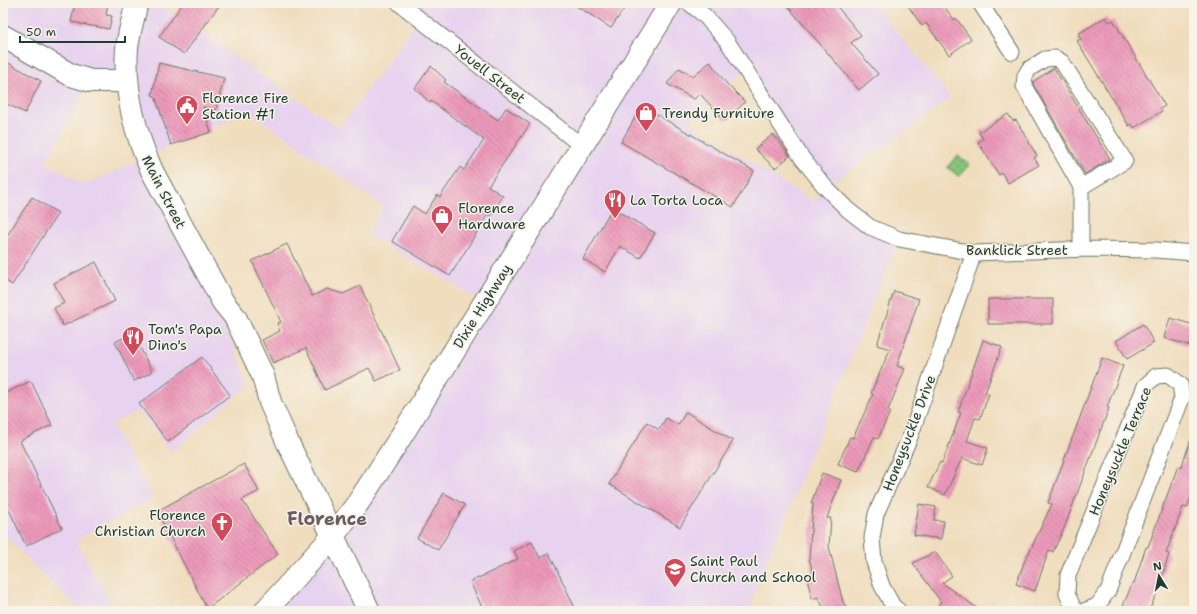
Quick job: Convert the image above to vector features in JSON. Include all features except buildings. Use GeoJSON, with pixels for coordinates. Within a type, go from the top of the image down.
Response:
{"type":"FeatureCollection","features":[{"type":"Feature","properties":{"kind":"main road","name":"Main Street"},"geometry":{"type":"LineString","coordinates":[[137,3],[128,46],[127,81],[133,115],[146,157],[152,171],[223,302],[223,323],[250,384],[270,402],[333,536]]}},
{"type":"Feature","properties":{"kind":"main road","name":"Dixie Highway"},"geometry":{"type":"LineString","coordinates":[[265,611],[333,536],[358,503],[671,3]]}},
{"type":"Feature","properties":{"kind":"main road"},"geometry":{"type":"LineString","coordinates":[[3,36],[71,75],[91,80],[127,81]]}},
{"type":"Feature","properties":{"kind":"main road"},"geometry":{"type":"LineString","coordinates":[[333,536],[369,611]]}},
{"type":"Feature","properties":{"kind":"street","name":"Youell Street"},"geometry":{"type":"LineString","coordinates":[[399,3],[582,146]]}},
{"type":"Feature","properties":{"kind":"street","name":"Banklick Street"},"geometry":{"type":"LineString","coordinates":[[689,3],[705,16],[727,41],[802,158],[825,187],[848,210],[870,227],[899,239],[974,253],[1081,249],[1156,250],[1194,253]]}},
{"type":"Feature","properties":{"kind":"street"},"geometry":{"type":"LineString","coordinates":[[980,3],[1012,52]]}},
{"type":"Feature","properties":{"kind":"street"},"geometry":{"type":"LineString","coordinates":[[1081,187],[1125,161],[1062,62],[1055,58],[1045,59],[1029,69],[1025,76],[1024,86],[1081,187],[1081,249]]}},
{"type":"Feature","properties":{"kind":"street","name":"Honeysuckle Drive"},"geometry":{"type":"LineString","coordinates":[[899,611],[894,606],[882,586],[874,562],[872,538],[876,514],[910,437],[974,253]]}},
{"type":"Feature","properties":{"kind":"street","name":"Honeysuckle Terrace"},"geometry":{"type":"LineString","coordinates":[[1075,611],[1067,594],[1068,575],[1145,386],[1156,376],[1168,375],[1180,384],[1182,398],[1108,591],[1097,606],[1084,611]]}},
{"type":"Feature","properties":{"kind":"shaded area"},"geometry":{"type":"Polygon","coordinates":[[[3,3],[158,3],[339,128],[419,19],[399,3],[873,3],[951,98],[826,187],[899,239],[750,603],[760,611],[265,611],[333,536],[484,302],[368,235],[383,206],[249,111],[146,157],[223,302],[223,323],[250,384],[172,452],[138,411],[111,424],[153,498],[76,540],[115,611],[81,611],[48,580],[3,533],[3,3]],[[746,69],[687,122],[814,202],[825,187],[746,69]],[[91,81],[45,162],[84,185],[146,157],[127,81],[91,81]]]}},
{"type":"Feature","properties":{"kind":"green space"},"geometry":{"type":"Polygon","coordinates":[[[958,155],[970,165],[959,177],[947,167],[958,155]]]}},
{"type":"Feature","properties":{"kind":"place","name":"Florence Fire Station #1"},"geometry":{"type":"Point","coordinates":[187,126]}},
{"type":"Feature","properties":{"kind":"place","name":"Trendy Furniture"},"geometry":{"type":"Point","coordinates":[646,132]}},
{"type":"Feature","properties":{"kind":"place","name":"La Torta Loca"},"geometry":{"type":"Point","coordinates":[615,220]}},
{"type":"Feature","properties":{"kind":"place","name":"Florence Hardware"},"geometry":{"type":"Point","coordinates":[442,236]}},
{"type":"Feature","properties":{"kind":"place","name":"Tom's Papa Dino's"},"geometry":{"type":"Point","coordinates":[133,356]}},
{"type":"Feature","properties":{"kind":"place","name":"Florence Christian Church"},"geometry":{"type":"Point","coordinates":[222,542]}},
{"type":"Feature","properties":{"kind":"place","name":"Saint Paul Church and School"},"geometry":{"type":"Point","coordinates":[675,588]}},
{"type":"Feature","properties":{"kind":"district","name":"Florence"},"geometry":{"type":"Point","coordinates":[327,519]}}]}
